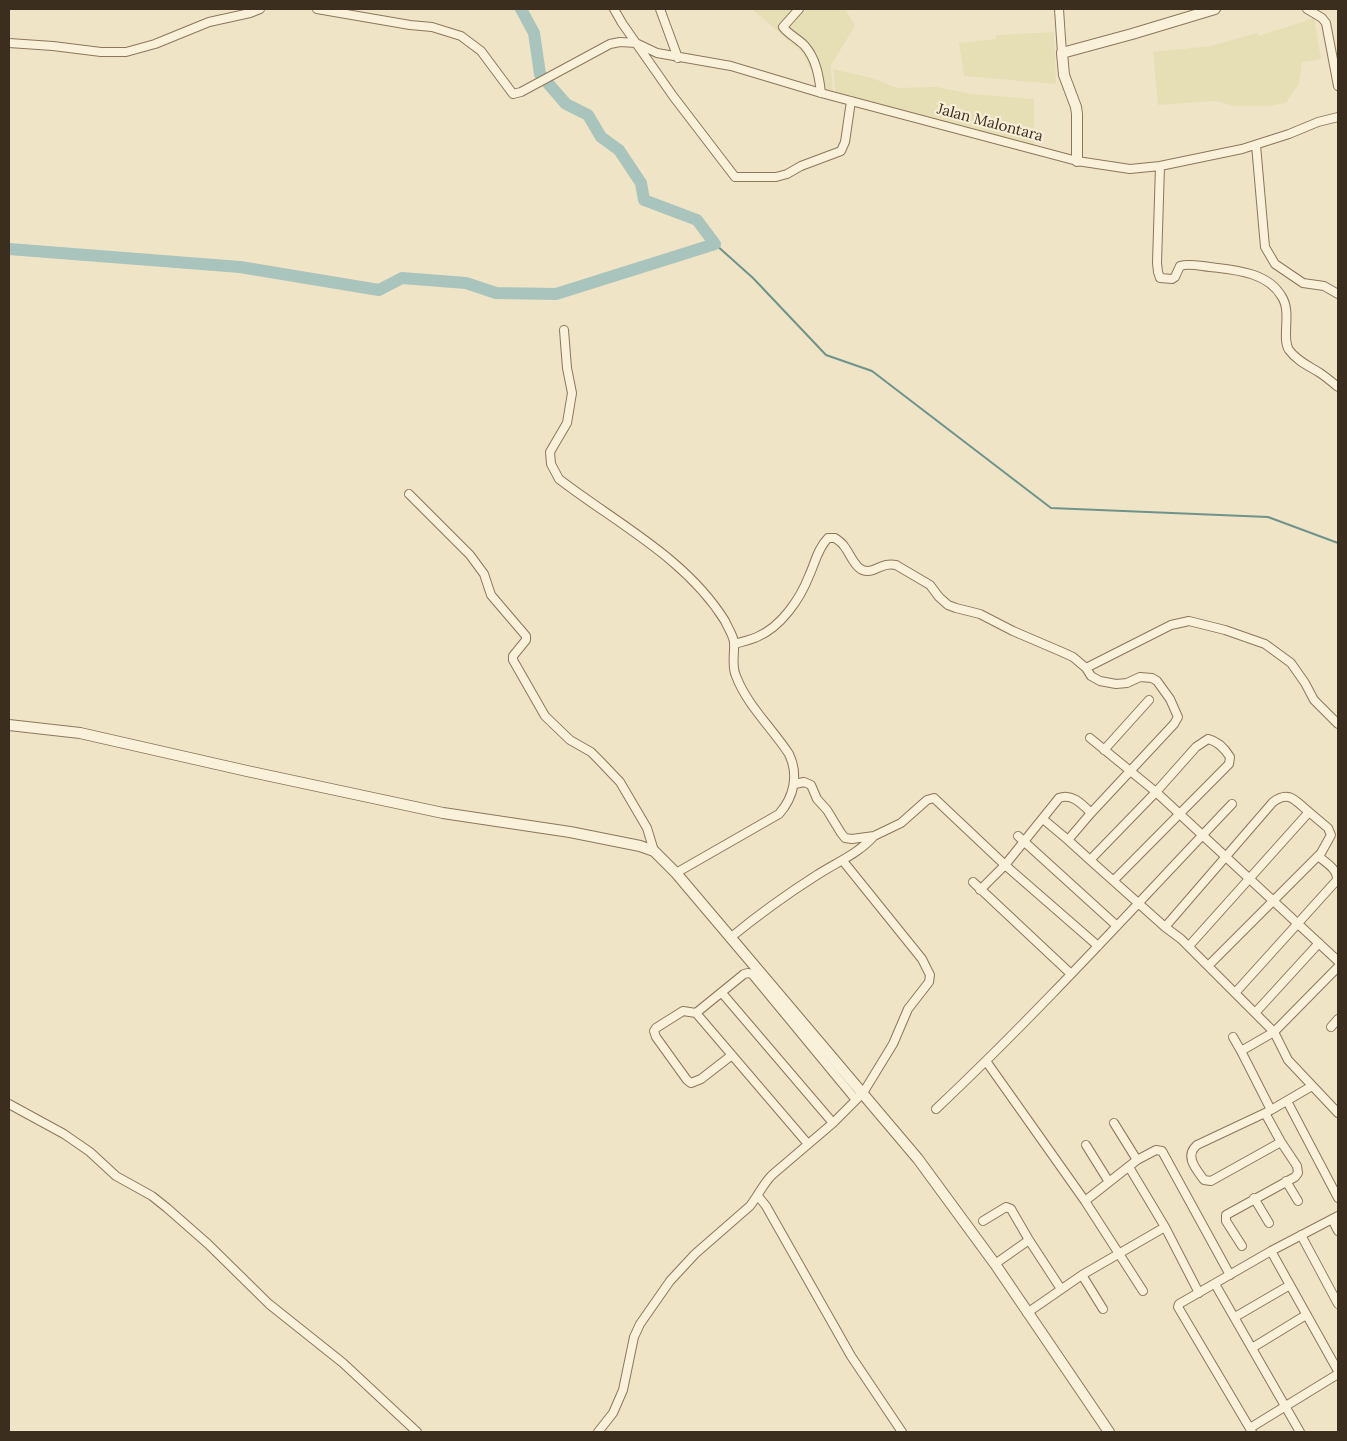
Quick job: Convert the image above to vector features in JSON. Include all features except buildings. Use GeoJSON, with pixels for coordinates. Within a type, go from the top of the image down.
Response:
{"type":"FeatureCollection","features":[{"type":"Feature","properties":{"kind":"street"},"geometry":{"type":"LineString","coordinates":[[9,43],[101,52],[126,52],[154,44],[210,22],[260,9]]}},
{"type":"Feature","properties":{"kind":"street"},"geometry":{"type":"LineString","coordinates":[[317,9],[450,31],[461,36],[481,51],[513,94],[521,92],[610,44],[620,42],[636,43]]}},
{"type":"Feature","properties":{"kind":"street"},"geometry":{"type":"LineString","coordinates":[[614,9],[697,129],[732,175],[738,179],[776,177],[841,151],[845,142],[851,101]]}},
{"type":"Feature","properties":{"kind":"street"},"geometry":{"type":"LineString","coordinates":[[660,9],[678,58]]}},
{"type":"Feature","properties":{"kind":"street"},"geometry":{"type":"LineString","coordinates":[[798,9],[783,27],[803,44],[809,52],[817,69],[821,93]]}},
{"type":"Feature","properties":{"kind":"street"},"geometry":{"type":"LineString","coordinates":[[1059,9],[1066,80],[1076,107],[1077,161]]}},
{"type":"Feature","properties":{"kind":"street"},"geometry":{"type":"LineString","coordinates":[[1062,53],[1215,9]]}},
{"type":"Feature","properties":{"kind":"street"},"geometry":{"type":"LineString","coordinates":[[1307,9],[1322,18],[1326,23],[1338,86]]}},
{"type":"Feature","properties":{"kind":"street","name":"Jalan Malontara"},"geometry":{"type":"LineString","coordinates":[[636,43],[657,53],[731,66],[821,93],[1077,161],[1130,169],[1160,166],[1230,153],[1318,122],[1338,117]]}},
{"type":"Feature","properties":{"kind":"street"},"geometry":{"type":"LineString","coordinates":[[1256,145],[1265,248],[1275,264],[1303,283],[1324,286],[1338,294]]}},
{"type":"Feature","properties":{"kind":"street"},"geometry":{"type":"LineString","coordinates":[[1160,166],[1157,263],[1160,278],[1172,279],[1175,277],[1180,266],[1190,264],[1246,271],[1271,284],[1282,297],[1288,314],[1286,331],[1288,348],[1301,362],[1320,373],[1338,387]]}},
{"type":"Feature","properties":{"kind":"street"},"geometry":{"type":"LineString","coordinates":[[564,330],[567,368],[572,393],[567,422],[550,452],[551,464],[559,479],[654,547],[702,591],[724,620],[732,635],[734,644],[733,668],[736,678],[790,754],[793,763],[795,784],[787,803],[779,814],[676,873]]}},
{"type":"Feature","properties":{"kind":"street"},"geometry":{"type":"LineString","coordinates":[[409,494],[470,556],[484,574],[491,595],[526,636],[526,640],[513,656],[513,660],[537,702],[546,716],[564,735],[600,760],[620,782],[648,828],[654,851]]}},
{"type":"Feature","properties":{"kind":"street"},"geometry":{"type":"LineString","coordinates":[[734,644],[757,638],[765,633],[793,607],[805,588],[822,544],[828,538],[835,538],[844,546],[858,568],[865,572],[884,565],[896,565],[930,585],[948,605],[980,614],[1013,631],[1068,654],[1086,668],[1091,676],[1100,681],[1116,684],[1126,683],[1140,677],[1152,678],[1157,681],[1170,699],[1178,717],[1174,724],[1068,840]]}},
{"type":"Feature","properties":{"kind":"street"},"geometry":{"type":"LineString","coordinates":[[1086,668],[1171,625],[1189,621],[1225,630],[1265,644],[1291,663],[1314,700],[1338,724]]}},
{"type":"Feature","properties":{"kind":"street"},"geometry":{"type":"LineString","coordinates":[[1104,750],[1149,700]]}},
{"type":"Feature","properties":{"kind":"street"},"geometry":{"type":"LineString","coordinates":[[9,725],[80,733],[444,813],[570,832],[640,846],[654,851],[676,873],[860,1097]]}},
{"type":"Feature","properties":{"kind":"street"},"geometry":{"type":"LineString","coordinates":[[1090,738],[1156,792],[1338,961]]}},
{"type":"Feature","properties":{"kind":"street"},"geometry":{"type":"LineString","coordinates":[[1090,860],[1156,792],[1196,747],[1208,739],[1214,740],[1227,752],[1230,757],[1229,764],[1114,880]]}},
{"type":"Feature","properties":{"kind":"street"},"geometry":{"type":"LineString","coordinates":[[795,784],[804,782],[811,786],[817,799],[827,810],[836,826],[846,838],[852,839],[874,836],[901,823],[927,800],[934,798],[1005,866],[1098,946]]}},
{"type":"Feature","properties":{"kind":"street"},"geometry":{"type":"LineString","coordinates":[[980,890],[1005,866],[1021,839],[1059,798],[1066,795],[1072,797],[1091,813]]}},
{"type":"Feature","properties":{"kind":"street"},"geometry":{"type":"LineString","coordinates":[[1164,926],[1273,802],[1281,797],[1288,796],[1328,828],[1330,836],[1328,842],[1318,856],[1208,966]]}},
{"type":"Feature","properties":{"kind":"street"},"geometry":{"type":"LineString","coordinates":[[936,1109],[986,1062],[1072,974],[1232,804]]}},
{"type":"Feature","properties":{"kind":"street"},"geometry":{"type":"LineString","coordinates":[[1189,946],[1309,812]]}},
{"type":"Feature","properties":{"kind":"street"},"geometry":{"type":"LineString","coordinates":[[1042,818],[1189,946],[1274,1032],[1288,1060],[1338,1113]]}},
{"type":"Feature","properties":{"kind":"street"},"geometry":{"type":"LineString","coordinates":[[730,938],[812,878],[866,846],[874,836]]}},
{"type":"Feature","properties":{"kind":"street"},"geometry":{"type":"LineString","coordinates":[[1021,839],[1117,926]]}},
{"type":"Feature","properties":{"kind":"street"},"geometry":{"type":"LineString","coordinates":[[1235,993],[1337,880],[1338,875],[1335,871],[1318,856]]}},
{"type":"Feature","properties":{"kind":"street"},"geometry":{"type":"LineString","coordinates":[[598,1432],[613,1413],[623,1390],[634,1337],[640,1324],[670,1281],[695,1254],[750,1206],[766,1181],[860,1097],[893,1044],[908,1009],[929,982],[930,975],[922,959],[843,861]]}},
{"type":"Feature","properties":{"kind":"street"},"geometry":{"type":"LineString","coordinates":[[973,882],[1072,974]]}},
{"type":"Feature","properties":{"kind":"street"},"geometry":{"type":"LineString","coordinates":[[1255,1013],[1319,943]]}},
{"type":"Feature","properties":{"kind":"street"},"geometry":{"type":"LineString","coordinates":[[1241,1051],[1274,1032],[1338,967]]}},
{"type":"Feature","properties":{"kind":"street"},"geometry":{"type":"LineString","coordinates":[[696,1013],[744,974],[752,974],[860,1097],[918,1159],[995,1264],[1109,1432]]}},
{"type":"Feature","properties":{"kind":"street"},"geometry":{"type":"LineString","coordinates":[[722,993],[833,1123]]}},
{"type":"Feature","properties":{"kind":"street"},"geometry":{"type":"LineString","coordinates":[[732,1055],[698,1081],[691,1083],[656,1037],[654,1031],[683,1011],[696,1013],[732,1055],[808,1144]]}},
{"type":"Feature","properties":{"kind":"street"},"geometry":{"type":"LineString","coordinates":[[1331,1027],[1338,1019]]}},
{"type":"Feature","properties":{"kind":"street"},"geometry":{"type":"LineString","coordinates":[[1234,1037],[1281,1142],[1297,1166],[1298,1173],[1295,1177],[1226,1215],[1226,1221],[1242,1246]]}},
{"type":"Feature","properties":{"kind":"street"},"geometry":{"type":"LineString","coordinates":[[986,1062],[1085,1201],[1143,1291]]}},
{"type":"Feature","properties":{"kind":"street"},"geometry":{"type":"LineString","coordinates":[[1281,1142],[1211,1180],[1204,1180],[1195,1167],[1190,1154],[1191,1149],[1197,1145],[1268,1111],[1312,1086]]}},
{"type":"Feature","properties":{"kind":"street"},"geometry":{"type":"LineString","coordinates":[[1287,1101],[1338,1198]]}},
{"type":"Feature","properties":{"kind":"street"},"geometry":{"type":"LineString","coordinates":[[9,1104],[64,1134],[90,1152],[116,1176],[152,1196],[167,1208],[208,1244],[269,1304],[343,1363],[417,1432]]}},
{"type":"Feature","properties":{"kind":"street"},"geometry":{"type":"LineString","coordinates":[[1114,1123],[1137,1160]]}},
{"type":"Feature","properties":{"kind":"street"},"geometry":{"type":"LineString","coordinates":[[1086,1145],[1109,1182]]}},
{"type":"Feature","properties":{"kind":"street"},"geometry":{"type":"LineString","coordinates":[[1085,1201],[1137,1160],[1156,1150],[1162,1151],[1230,1275]]}},
{"type":"Feature","properties":{"kind":"street"},"geometry":{"type":"LineString","coordinates":[[1129,1167],[1165,1227],[1199,1293]]}},
{"type":"Feature","properties":{"kind":"street"},"geometry":{"type":"LineString","coordinates":[[1330,1183],[1338,1178]]}},
{"type":"Feature","properties":{"kind":"street"},"geometry":{"type":"LineString","coordinates":[[1286,1181],[1298,1201]]}},
{"type":"Feature","properties":{"kind":"street"},"geometry":{"type":"LineString","coordinates":[[758,1196],[766,1206],[851,1356],[902,1432]]}},
{"type":"Feature","properties":{"kind":"street"},"geometry":{"type":"LineString","coordinates":[[1254,1198],[1268,1223]]}},
{"type":"Feature","properties":{"kind":"street"},"geometry":{"type":"LineString","coordinates":[[983,1221],[1002,1209],[1009,1208],[1062,1289]]}},
{"type":"Feature","properties":{"kind":"street"},"geometry":{"type":"LineString","coordinates":[[1271,1251],[1338,1372],[1251,1430],[1178,1307],[1179,1304],[1271,1251],[1335,1217],[1338,1231]]}},
{"type":"Feature","properties":{"kind":"street"},"geometry":{"type":"LineString","coordinates":[[1027,1313],[1082,1275],[1165,1227]]}},
{"type":"Feature","properties":{"kind":"street"},"geometry":{"type":"LineString","coordinates":[[1301,1235],[1338,1304]]}},
{"type":"Feature","properties":{"kind":"street"},"geometry":{"type":"LineString","coordinates":[[995,1264],[1029,1240]]}},
{"type":"Feature","properties":{"kind":"street"},"geometry":{"type":"LineString","coordinates":[[1082,1275],[1103,1309]]}},
{"type":"Feature","properties":{"kind":"street"},"geometry":{"type":"LineString","coordinates":[[1215,1284],[1300,1432]]}},
{"type":"Feature","properties":{"kind":"street"},"geometry":{"type":"LineString","coordinates":[[1235,1317],[1290,1285]]}},
{"type":"Feature","properties":{"kind":"street"},"geometry":{"type":"LineString","coordinates":[[1252,1348],[1306,1315]]}},
{"type":"Feature","properties":{"kind":"shaded area"},"geometry":{"type":"Polygon","coordinates":[[[752,9],[845,9],[855,26],[831,65],[833,95],[816,89],[817,82],[802,52],[752,9]]]}},
{"type":"Feature","properties":{"kind":"shaded area"},"geometry":{"type":"Polygon","coordinates":[[[1314,18],[1321,59],[1302,62],[1299,83],[1286,103],[1268,106],[1236,106],[1214,101],[1158,105],[1153,52],[1211,46],[1257,33],[1259,36],[1314,18]]]}},
{"type":"Feature","properties":{"kind":"shaded area"},"geometry":{"type":"Polygon","coordinates":[[[1054,32],[1056,84],[964,76],[959,43],[996,39],[996,35],[1054,32]]]}},
{"type":"Feature","properties":{"kind":"shaded area"},"geometry":{"type":"Polygon","coordinates":[[[833,69],[872,78],[897,88],[937,87],[971,94],[1034,99],[1034,147],[836,96],[833,69]]]}},
{"type":"Feature","properties":{"kind":"waterway"},"geometry":{"type":"LineString","coordinates":[[9,249],[240,267],[379,290],[402,278],[466,283],[496,293],[556,294],[715,244],[697,220],[644,200],[641,183],[619,150],[601,137],[588,115],[566,104],[540,74],[534,33],[521,9]]}},
{"type":"Feature","properties":{"kind":"waterway"},"geometry":{"type":"LineString","coordinates":[[715,244],[753,278],[826,355],[872,371],[1051,508],[1268,517],[1338,543]]}}]}
